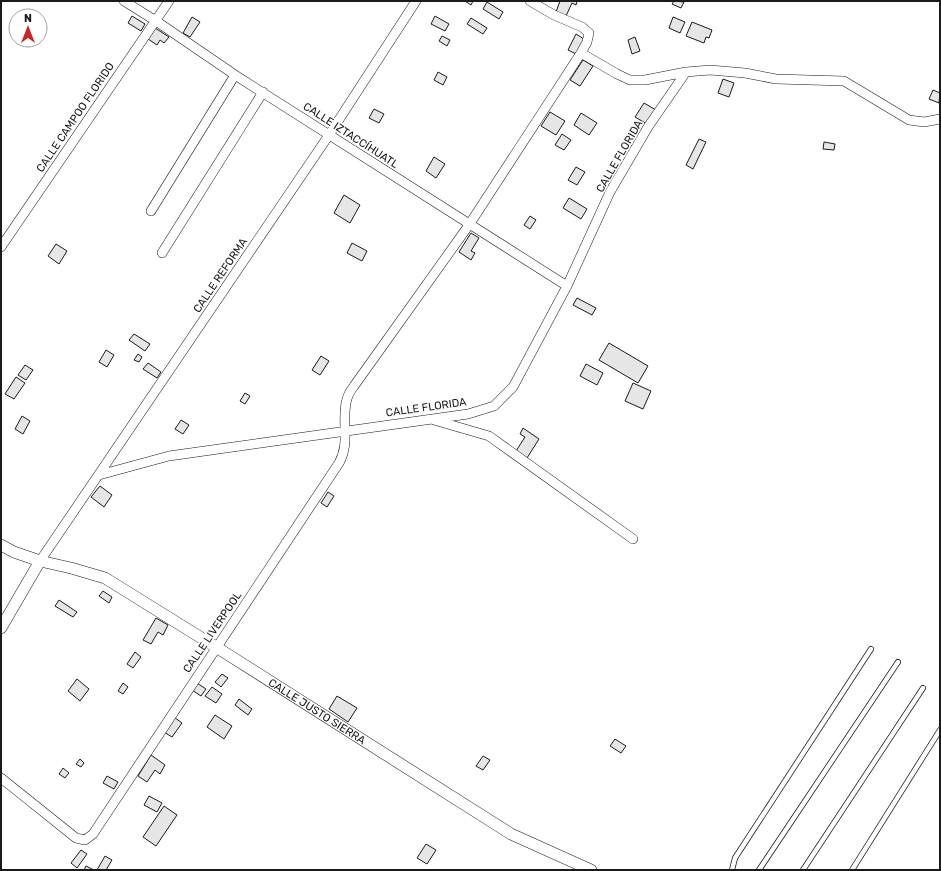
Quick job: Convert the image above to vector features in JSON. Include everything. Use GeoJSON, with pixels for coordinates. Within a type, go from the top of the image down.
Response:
{"type":"FeatureCollection","features":[{"type":"Feature","properties":{"kind":"street","name":"CALLE IZTACCÍHUATL"},"geometry":{"type":"LineString","coordinates":[[124,1],[235,75],[566,286]]}},
{"type":"Feature","properties":{"kind":"street","name":"CALLE CAMPOO FLORIDO"},"geometry":{"type":"LineString","coordinates":[[1,247],[169,1]]}},
{"type":"Feature","properties":{"kind":"street","name":"CALLE REFORMA"},"geometry":{"type":"LineString","coordinates":[[40,561],[329,135],[416,1]]}},
{"type":"Feature","properties":{"kind":"street","name":"CALLE LIVERPOOL"},"geometry":{"type":"LineString","coordinates":[[1,778],[76,838],[85,840],[93,834],[339,463],[344,454],[346,444],[346,404],[349,394],[469,225],[587,42],[589,33],[582,27],[554,15],[530,1]]}},
{"type":"Feature","properties":{"kind":"street"},"geometry":{"type":"LineString","coordinates":[[581,53],[630,80],[645,80],[686,72],[710,70],[745,73],[776,79],[844,81],[909,120],[924,122],[940,119]]}},
{"type":"Feature","properties":{"kind":"street","name":"CALLE FLORIDA"},"geometry":{"type":"LineString","coordinates":[[99,475],[169,456],[468,414],[494,406],[513,388],[566,286],[610,192],[648,127],[686,72]]}},
{"type":"Feature","properties":{"kind":"street"},"geometry":{"type":"LineString","coordinates":[[151,211],[235,75]]}},
{"type":"Feature","properties":{"kind":"street"},"geometry":{"type":"LineString","coordinates":[[162,253],[262,92]]}},
{"type":"Feature","properties":{"kind":"street"},"geometry":{"type":"LineString","coordinates":[[431,419],[489,436],[633,539]]}},
{"type":"Feature","properties":{"kind":"street","name":"CALLE JUSTO SIERRA"},"geometry":{"type":"LineString","coordinates":[[1,545],[14,552],[40,561],[105,578],[511,834],[591,870]]}},
{"type":"Feature","properties":{"kind":"street"},"geometry":{"type":"LineString","coordinates":[[1,628],[40,561]]}},
{"type":"Feature","properties":{"kind":"lane"},"geometry":{"type":"LineString","coordinates":[[732,870],[735,858],[872,649]]}},
{"type":"Feature","properties":{"kind":"lane"},"geometry":{"type":"LineString","coordinates":[[759,870],[898,662]]}},
{"type":"Feature","properties":{"kind":"lane"},"geometry":{"type":"LineString","coordinates":[[803,870],[923,688]]}},
{"type":"Feature","properties":{"kind":"lane"},"geometry":{"type":"LineString","coordinates":[[852,870],[940,730]]}},
{"type":"Feature","properties":{"kind":"building"},"geometry":{"type":"Polygon","coordinates":[[[465,1],[473,1],[471,5],[465,1]]]}},
{"type":"Feature","properties":{"kind":"building"},"geometry":{"type":"Polygon","coordinates":[[[560,1],[577,1],[576,5],[572,3],[566,16],[556,12],[560,1]]]}},
{"type":"Feature","properties":{"kind":"building"},"geometry":{"type":"Polygon","coordinates":[[[674,1],[684,2],[681,8],[672,4],[674,1]]]}},
{"type":"Feature","properties":{"kind":"building"},"geometry":{"type":"Polygon","coordinates":[[[487,2],[503,12],[499,19],[483,9],[487,2]]]}},
{"type":"Feature","properties":{"kind":"building"},"geometry":{"type":"Polygon","coordinates":[[[132,16],[145,24],[141,31],[128,23],[132,16]]]}},
{"type":"Feature","properties":{"kind":"building"},"geometry":{"type":"Polygon","coordinates":[[[435,16],[449,24],[445,31],[431,24],[435,16]]]}},
{"type":"Feature","properties":{"kind":"building"},"geometry":{"type":"Polygon","coordinates":[[[192,17],[200,22],[190,37],[183,33],[192,17]]]}},
{"type":"Feature","properties":{"kind":"building"},"geometry":{"type":"Polygon","coordinates":[[[673,17],[685,22],[680,33],[669,28],[673,17]]]}},
{"type":"Feature","properties":{"kind":"building"},"geometry":{"type":"Polygon","coordinates":[[[471,18],[487,28],[483,34],[467,24],[471,18]]]}},
{"type":"Feature","properties":{"kind":"building"},"geometry":{"type":"Polygon","coordinates":[[[692,22],[712,30],[709,38],[706,37],[704,43],[686,36],[692,22]]]}},
{"type":"Feature","properties":{"kind":"building"},"geometry":{"type":"Polygon","coordinates":[[[155,28],[169,37],[164,43],[160,40],[157,45],[148,39],[155,28]]]}},
{"type":"Feature","properties":{"kind":"building"},"geometry":{"type":"Polygon","coordinates":[[[576,34],[584,39],[576,54],[568,50],[576,34]]]}},
{"type":"Feature","properties":{"kind":"building"},"geometry":{"type":"Polygon","coordinates":[[[442,36],[450,40],[447,46],[439,41],[442,36]]]}},
{"type":"Feature","properties":{"kind":"building"},"geometry":{"type":"Polygon","coordinates":[[[635,37],[640,51],[632,54],[628,40],[635,37]]]}},
{"type":"Feature","properties":{"kind":"building"},"geometry":{"type":"Polygon","coordinates":[[[583,60],[593,66],[580,86],[570,80],[583,60]]]}},
{"type":"Feature","properties":{"kind":"building"},"geometry":{"type":"Polygon","coordinates":[[[438,72],[447,77],[443,85],[434,80],[438,72]]]}},
{"type":"Feature","properties":{"kind":"building"},"geometry":{"type":"Polygon","coordinates":[[[723,79],[734,83],[729,97],[718,93],[723,79]]]}},
{"type":"Feature","properties":{"kind":"building"},"geometry":{"type":"Polygon","coordinates":[[[933,90],[940,93],[939,103],[929,99],[933,90]]]}},
{"type":"Feature","properties":{"kind":"building"},"geometry":{"type":"Polygon","coordinates":[[[644,103],[656,110],[647,124],[635,117],[644,103]]]}},
{"type":"Feature","properties":{"kind":"building"},"geometry":{"type":"Polygon","coordinates":[[[374,109],[384,114],[379,123],[369,118],[374,109]]]}},
{"type":"Feature","properties":{"kind":"building"},"geometry":{"type":"Polygon","coordinates":[[[550,112],[565,121],[556,135],[541,126],[550,112]]]}},
{"type":"Feature","properties":{"kind":"building"},"geometry":{"type":"Polygon","coordinates":[[[581,113],[597,123],[589,135],[574,125],[581,113]]]}},
{"type":"Feature","properties":{"kind":"building"},"geometry":{"type":"Polygon","coordinates":[[[562,134],[571,140],[564,150],[555,145],[562,134]]]}},
{"type":"Feature","properties":{"kind":"building"},"geometry":{"type":"Polygon","coordinates":[[[699,139],[706,142],[693,169],[686,165],[699,139]]]}},
{"type":"Feature","properties":{"kind":"building"},"geometry":{"type":"Polygon","coordinates":[[[824,142],[835,144],[834,150],[823,149],[824,142]]]}},
{"type":"Feature","properties":{"kind":"building"},"geometry":{"type":"Polygon","coordinates":[[[434,157],[445,164],[436,178],[426,171],[434,157]]]}},
{"type":"Feature","properties":{"kind":"building"},"geometry":{"type":"Polygon","coordinates":[[[576,167],[585,172],[577,185],[568,180],[576,167]]]}},
{"type":"Feature","properties":{"kind":"building"},"geometry":{"type":"Polygon","coordinates":[[[344,195],[360,205],[350,223],[334,213],[344,195]]]}},
{"type":"Feature","properties":{"kind":"building"},"geometry":{"type":"Polygon","coordinates":[[[569,198],[587,209],[581,219],[563,208],[569,198]]]}},
{"type":"Feature","properties":{"kind":"building"},"geometry":{"type":"Polygon","coordinates":[[[530,216],[536,220],[530,229],[524,225],[530,216]]]}},
{"type":"Feature","properties":{"kind":"building"},"geometry":{"type":"Polygon","coordinates":[[[471,233],[479,238],[471,251],[475,253],[471,260],[459,252],[471,233]]]}},
{"type":"Feature","properties":{"kind":"building"},"geometry":{"type":"Polygon","coordinates":[[[352,243],[367,251],[362,261],[347,253],[352,243]]]}},
{"type":"Feature","properties":{"kind":"building"},"geometry":{"type":"Polygon","coordinates":[[[56,244],[67,251],[59,264],[48,256],[56,244]]]}},
{"type":"Feature","properties":{"kind":"building"},"geometry":{"type":"Polygon","coordinates":[[[577,298],[596,308],[592,315],[573,305],[577,298]]]}},
{"type":"Feature","properties":{"kind":"building"},"geometry":{"type":"Polygon","coordinates":[[[134,334],[150,344],[145,351],[129,340],[134,334]]]}},
{"type":"Feature","properties":{"kind":"building"},"geometry":{"type":"Polygon","coordinates":[[[609,343],[648,366],[638,383],[599,360],[609,343]]]}},
{"type":"Feature","properties":{"kind":"building"},"geometry":{"type":"Polygon","coordinates":[[[106,350],[114,355],[107,367],[99,362],[106,350]]]}},
{"type":"Feature","properties":{"kind":"building"},"geometry":{"type":"Polygon","coordinates":[[[138,354],[142,357],[139,362],[134,360],[138,354]]]}},
{"type":"Feature","properties":{"kind":"building"},"geometry":{"type":"Polygon","coordinates":[[[321,356],[329,361],[320,375],[312,370],[321,356]]]}},
{"type":"Feature","properties":{"kind":"building"},"geometry":{"type":"Polygon","coordinates":[[[148,363],[161,372],[157,378],[143,369],[148,363]]]}},
{"type":"Feature","properties":{"kind":"building"},"geometry":{"type":"Polygon","coordinates":[[[586,364],[603,373],[597,385],[580,376],[586,364]]]}},
{"type":"Feature","properties":{"kind":"building"},"geometry":{"type":"Polygon","coordinates":[[[25,365],[33,370],[26,380],[18,375],[25,365]]]}},
{"type":"Feature","properties":{"kind":"building"},"geometry":{"type":"Polygon","coordinates":[[[16,377],[25,383],[14,399],[5,394],[16,377]]]}},
{"type":"Feature","properties":{"kind":"building"},"geometry":{"type":"Polygon","coordinates":[[[633,383],[651,391],[643,409],[625,401],[633,383]]]}},
{"type":"Feature","properties":{"kind":"building"},"geometry":{"type":"Polygon","coordinates":[[[245,393],[250,396],[245,404],[240,401],[245,393]]]}},
{"type":"Feature","properties":{"kind":"building"},"geometry":{"type":"Polygon","coordinates":[[[22,416],[30,421],[23,434],[15,429],[22,416]]]}},
{"type":"Feature","properties":{"kind":"building"},"geometry":{"type":"Polygon","coordinates":[[[181,420],[189,425],[183,434],[175,429],[181,420]]]}},
{"type":"Feature","properties":{"kind":"building"},"geometry":{"type":"Polygon","coordinates":[[[523,428],[539,439],[527,458],[516,451],[525,437],[520,434],[523,428]]]}},
{"type":"Feature","properties":{"kind":"building"},"geometry":{"type":"Polygon","coordinates":[[[100,486],[112,495],[104,507],[91,497],[100,486]]]}},
{"type":"Feature","properties":{"kind":"building"},"geometry":{"type":"Polygon","coordinates":[[[328,492],[334,496],[327,507],[321,503],[328,492]]]}},
{"type":"Feature","properties":{"kind":"building"},"geometry":{"type":"Polygon","coordinates":[[[103,591],[112,597],[109,603],[99,596],[103,591]]]}},
{"type":"Feature","properties":{"kind":"building"},"geometry":{"type":"Polygon","coordinates":[[[59,600],[77,612],[73,617],[55,606],[59,600]]]}},
{"type":"Feature","properties":{"kind":"building"},"geometry":{"type":"Polygon","coordinates":[[[156,618],[168,625],[163,635],[158,632],[151,644],[143,640],[156,618]]]}},
{"type":"Feature","properties":{"kind":"building"},"geometry":{"type":"Polygon","coordinates":[[[135,652],[141,657],[133,668],[127,664],[135,652]]]}},
{"type":"Feature","properties":{"kind":"building"},"geometry":{"type":"Polygon","coordinates":[[[222,674],[228,678],[221,687],[215,682],[222,674]]]}},
{"type":"Feature","properties":{"kind":"building"},"geometry":{"type":"Polygon","coordinates":[[[77,679],[89,689],[80,701],[68,691],[77,679]]]}},
{"type":"Feature","properties":{"kind":"building"},"geometry":{"type":"Polygon","coordinates":[[[123,683],[128,687],[123,694],[118,691],[123,683]]]}},
{"type":"Feature","properties":{"kind":"building"},"geometry":{"type":"Polygon","coordinates":[[[197,683],[206,689],[201,696],[192,690],[197,683]]]}},
{"type":"Feature","properties":{"kind":"building"},"geometry":{"type":"Polygon","coordinates":[[[212,687],[222,694],[216,703],[205,696],[212,687]]]}},
{"type":"Feature","properties":{"kind":"building"},"geometry":{"type":"Polygon","coordinates":[[[337,696],[357,708],[348,722],[329,709],[337,696]]]}},
{"type":"Feature","properties":{"kind":"building"},"geometry":{"type":"Polygon","coordinates":[[[239,699],[252,709],[248,715],[235,705],[239,699]]]}},
{"type":"Feature","properties":{"kind":"building"},"geometry":{"type":"Polygon","coordinates":[[[215,715],[232,726],[224,739],[207,727],[215,715]]]}},
{"type":"Feature","properties":{"kind":"building"},"geometry":{"type":"Polygon","coordinates":[[[174,717],[182,723],[172,737],[164,732],[174,717]]]}},
{"type":"Feature","properties":{"kind":"building"},"geometry":{"type":"Polygon","coordinates":[[[615,739],[626,746],[621,753],[610,746],[615,739]]]}},
{"type":"Feature","properties":{"kind":"building"},"geometry":{"type":"Polygon","coordinates":[[[151,755],[165,765],[160,774],[155,770],[147,782],[138,776],[151,755]]]}},
{"type":"Feature","properties":{"kind":"building"},"geometry":{"type":"Polygon","coordinates":[[[483,756],[490,760],[483,770],[476,766],[483,756]]]}},
{"type":"Feature","properties":{"kind":"building"},"geometry":{"type":"Polygon","coordinates":[[[80,759],[84,763],[81,767],[76,764],[80,759]]]}},
{"type":"Feature","properties":{"kind":"building"},"geometry":{"type":"Polygon","coordinates":[[[63,768],[69,773],[65,778],[59,774],[63,768]]]}},
{"type":"Feature","properties":{"kind":"building"},"geometry":{"type":"Polygon","coordinates":[[[107,776],[118,782],[114,789],[103,783],[107,776]]]}},
{"type":"Feature","properties":{"kind":"building"},"geometry":{"type":"Polygon","coordinates":[[[149,796],[162,803],[157,812],[144,805],[149,796]]]}},
{"type":"Feature","properties":{"kind":"building"},"geometry":{"type":"Polygon","coordinates":[[[164,806],[177,815],[156,846],[143,837],[164,806]]]}},
{"type":"Feature","properties":{"kind":"building"},"geometry":{"type":"Polygon","coordinates":[[[426,844],[436,850],[427,864],[417,858],[426,844]]]}},
{"type":"Feature","properties":{"kind":"building"},"geometry":{"type":"Polygon","coordinates":[[[81,850],[87,854],[77,868],[71,863],[81,850]]]}},
{"type":"Feature","properties":{"kind":"building"},"geometry":{"type":"Polygon","coordinates":[[[105,856],[112,860],[106,870],[97,870],[105,856]]]}},
{"type":"Feature","properties":{"kind":"building"},"geometry":{"type":"Polygon","coordinates":[[[86,866],[94,870],[84,870],[86,866]]]}}]}
